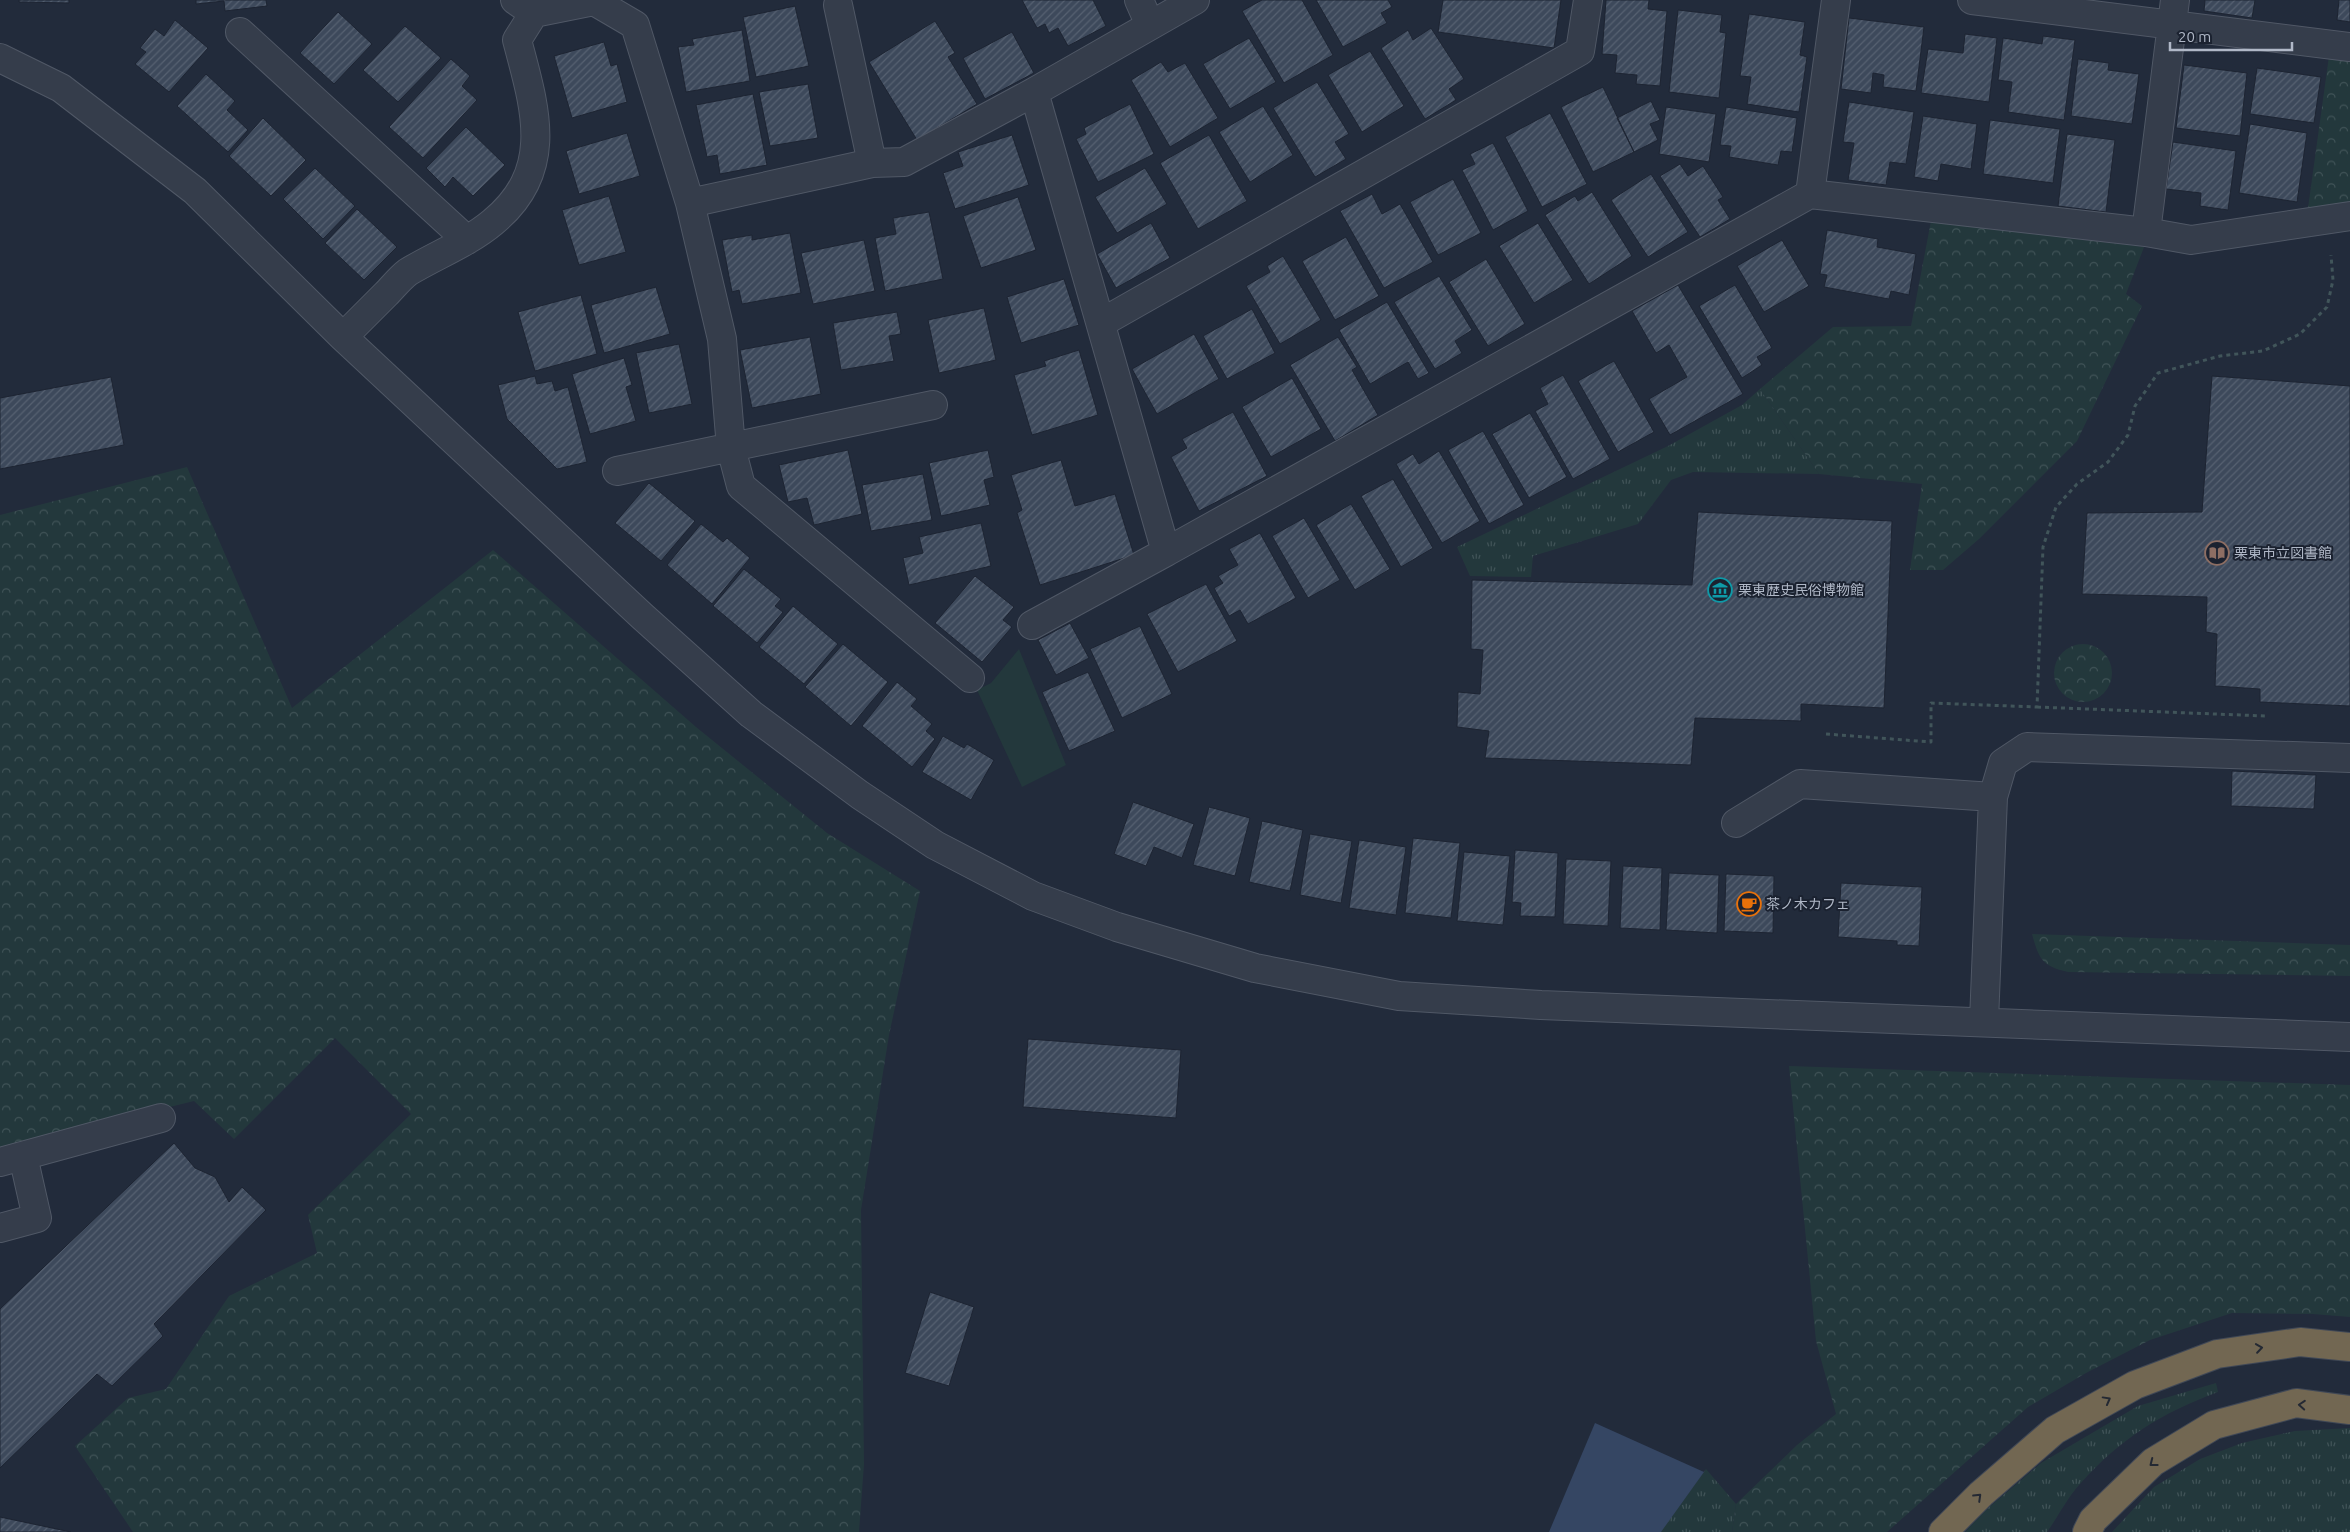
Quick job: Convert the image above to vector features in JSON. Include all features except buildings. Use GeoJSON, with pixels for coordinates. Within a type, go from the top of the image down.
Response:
{"type":"FeatureCollection","features":[{"type":"Feature","properties":{"kind":"highway"},"geometry":{"type":"LineString","coordinates":[[1943,1532],[1981,1494],[2055,1430],[2135,1385],[2216,1354],[2300,1342],[2350,1347]]}},
{"type":"Feature","properties":{"kind":"highway"},"geometry":{"type":"LineString","coordinates":[[2087,1532],[2093,1520],[2153,1462],[2214,1425],[2296,1404],[2350,1410]]}},
{"type":"Feature","properties":{"kind":"street"},"geometry":{"type":"LineString","coordinates":[[1139,0],[1150,25]]}},
{"type":"Feature","properties":{"kind":"street"},"geometry":{"type":"LineString","coordinates":[[690,203],[872,163],[904,162],[1034,92],[1195,0]]}},
{"type":"Feature","properties":{"kind":"street"},"geometry":{"type":"LineString","coordinates":[[1102,323],[1580,51],[1588,0]]}},
{"type":"Feature","properties":{"kind":"street"},"geometry":{"type":"LineString","coordinates":[[1810,194],[1836,0]]}},
{"type":"Feature","properties":{"kind":"street"},"geometry":{"type":"LineString","coordinates":[[1972,0],[2173,13],[2350,47]]}},
{"type":"Feature","properties":{"kind":"street"},"geometry":{"type":"LineString","coordinates":[[343,337],[406,273],[467,240],[493,222],[520,195],[534,160],[536,124],[529,84],[517,40],[525,6],[594,1],[635,25],[690,203],[722,338],[731,448],[742,486],[970,678]]}},
{"type":"Feature","properties":{"kind":"street"},"geometry":{"type":"LineString","coordinates":[[838,5],[872,163]]}},
{"type":"Feature","properties":{"kind":"street"},"geometry":{"type":"LineString","coordinates":[[2146,232],[2173,13]]}},
{"type":"Feature","properties":{"kind":"street"},"geometry":{"type":"LineString","coordinates":[[240,32],[467,240]]}},
{"type":"Feature","properties":{"kind":"street"},"geometry":{"type":"LineString","coordinates":[[0,58],[60,88],[196,191],[343,337],[634,609],[751,714],[860,795],[935,845],[1032,896],[1116,927],[1255,968],[1399,996],[1541,1005],[1984,1021],[2350,1037]]}},
{"type":"Feature","properties":{"kind":"street"},"geometry":{"type":"LineString","coordinates":[[1034,92],[1102,323],[1166,552]]}},
{"type":"Feature","properties":{"kind":"street"},"geometry":{"type":"LineString","coordinates":[[1032,625],[1810,194],[2146,232],[2191,240],[2339,218]]}},
{"type":"Feature","properties":{"kind":"street"},"geometry":{"type":"LineString","coordinates":[[617,471],[933,405]]}},
{"type":"Feature","properties":{"kind":"street"},"geometry":{"type":"LineString","coordinates":[[1984,1021],[1993,797],[2003,763],[2027,747],[2350,758]]}},
{"type":"Feature","properties":{"kind":"street"},"geometry":{"type":"LineString","coordinates":[[1736,823],[1800,784],[1993,797]]}},
{"type":"Feature","properties":{"kind":"street"},"geometry":{"type":"LineString","coordinates":[[0,1228],[36,1218],[12,1159],[161,1118]]}},
{"type":"Feature","properties":{"kind":"path"},"geometry":{"type":"LineString","coordinates":[[2037,707],[2043,547],[2056,507],[2077,484],[2108,462],[2128,435],[2136,406],[2158,373],[2220,356],[2263,351],[2300,334],[2327,307],[2333,280],[2339,218]]}},
{"type":"Feature","properties":{"kind":"path"},"geometry":{"type":"LineString","coordinates":[[1826,734],[1931,742],[1932,703],[2266,716]]}},
{"type":"Feature","properties":{"kind":"green space"},"geometry":{"type":"Polygon","coordinates":[[[2329,56],[2350,58],[2350,202],[2308,208],[2329,56]]]}},
{"type":"Feature","properties":{"kind":"green space"},"geometry":{"type":"Polygon","coordinates":[[[1931,221],[2144,247],[2126,294],[2142,306],[2077,441],[1979,539],[1943,570],[1910,570],[1922,484],[1819,474],[1760,389],[1833,327],[1911,326],[1931,221]]]}},
{"type":"Feature","properties":{"kind":"green space"},"geometry":{"type":"Polygon","coordinates":[[[1760,389],[1819,474],[1693,472],[1671,480],[1638,524],[1533,556],[1531,577],[1470,576],[1457,547],[1668,446],[1742,405],[1760,389]]]}},
{"type":"Feature","properties":{"kind":"green space"},"geometry":{"type":"Polygon","coordinates":[[[187,467],[292,708],[493,550],[696,727],[827,833],[920,891],[889,1035],[861,1210],[864,1464],[859,1532],[133,1532],[75,1446],[128,1398],[166,1389],[229,1296],[317,1253],[308,1215],[411,1114],[335,1038],[234,1139],[194,1101],[0,1149],[0,515],[187,467]]]}},
{"type":"Feature","properties":{"kind":"green space"},"geometry":{"type":"Polygon","coordinates":[[[2083,644],[2099,649],[2107,657],[2112,673],[2107,689],[2099,697],[2083,702],[2067,697],[2059,689],[2054,673],[2059,657],[2067,649],[2083,644]]]}},
{"type":"Feature","properties":{"kind":"green space"},"geometry":{"type":"Polygon","coordinates":[[[1019,649],[1066,765],[1022,787],[977,690],[991,683],[1019,649]]]}},
{"type":"Feature","properties":{"kind":"green space"},"geometry":{"type":"Polygon","coordinates":[[[2032,934],[2350,945],[2350,976],[2068,972],[2052,967],[2043,960],[2037,950],[2032,934]]]}},
{"type":"Feature","properties":{"kind":"green space"},"geometry":{"type":"Polygon","coordinates":[[[1789,1066],[2350,1085],[2350,1317],[2313,1314],[2232,1313],[2150,1340],[2086,1373],[2028,1407],[1887,1532],[1732,1532],[1736,1504],[1797,1445],[1836,1414],[1816,1341],[1789,1066]]]}},
{"type":"Feature","properties":{"kind":"green space"},"geometry":{"type":"Polygon","coordinates":[[[2216,1383],[2218,1392],[2160,1418],[2110,1454],[2075,1489],[2047,1532],[1965,1532],[1987,1509],[2041,1463],[2138,1406],[2216,1383]]]}},
{"type":"Feature","properties":{"kind":"green space"},"geometry":{"type":"Polygon","coordinates":[[[2350,1428],[2350,1532],[2112,1532],[2154,1487],[2200,1459],[2242,1443],[2295,1431],[2350,1428]]]}},
{"type":"Feature","properties":{"kind":"green space"},"geometry":{"type":"Polygon","coordinates":[[[1706,1469],[1736,1504],[1732,1532],[1660,1532],[1706,1469]]]}},
{"type":"Feature","properties":{"kind":"water"},"geometry":{"type":"Polygon","coordinates":[[[1595,1423],[1704,1472],[1661,1532],[1549,1532],[1595,1423]]]}},
{"type":"Feature","properties":{"kind":"place","name":"栗東市立図書館"},"geometry":{"type":"Point","coordinates":[2217,553]}},
{"type":"Feature","properties":{"kind":"place","name":"栗東歴史民俗博物館"},"geometry":{"type":"Point","coordinates":[1720,590]}},
{"type":"Feature","properties":{"kind":"place","name":"茶ノ木カフェ"},"geometry":{"type":"Point","coordinates":[1749,904]}}]}
